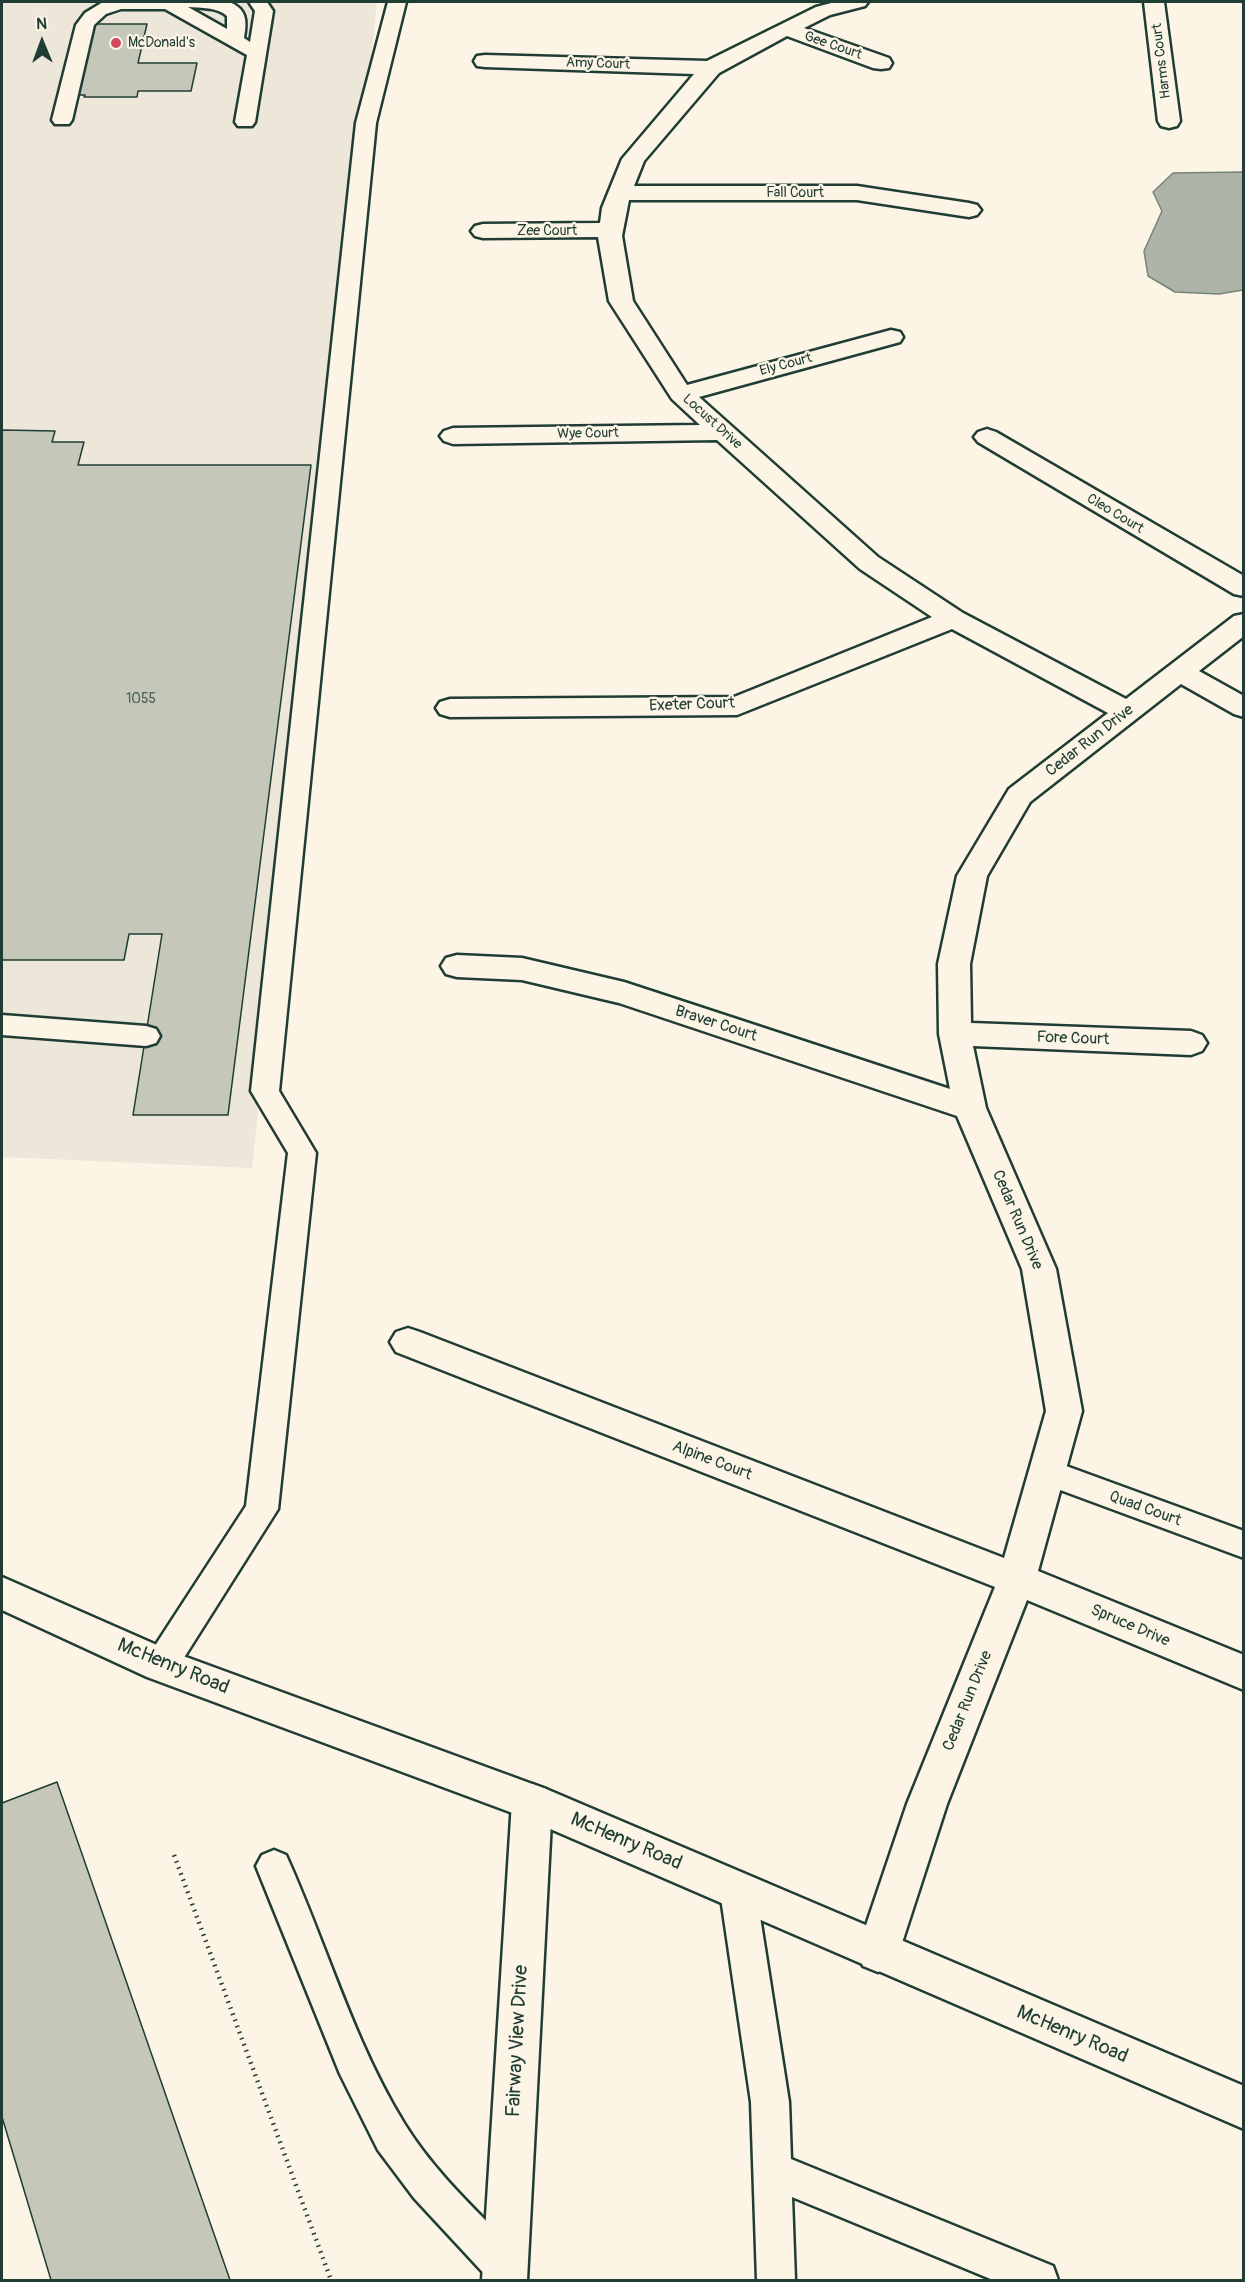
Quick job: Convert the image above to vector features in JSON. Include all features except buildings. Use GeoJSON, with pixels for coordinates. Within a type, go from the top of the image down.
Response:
{"type":"FeatureCollection","features":[{"type":"Feature","properties":{"kind":"street","name":"Locust Drive"},"geometry":{"type":"LineString","coordinates":[[858,2],[823,11],[711,68],[633,159],[614,208],[610,230],[621,301],[681,394],[869,563],[953,619],[1127,711]]}},
{"type":"Feature","properties":{"kind":"street","name":"Harms Court"},"geometry":{"type":"LineString","coordinates":[[1154,2],[1169,121]]}},
{"type":"Feature","properties":{"kind":"street","name":"Gee Court"},"geometry":{"type":"LineString","coordinates":[[786,29],[881,63]]}},
{"type":"Feature","properties":{"kind":"street","name":"Amy Court"},"geometry":{"type":"LineString","coordinates":[[485,61],[711,68]]}},
{"type":"Feature","properties":{"kind":"street","name":"Fall Court"},"geometry":{"type":"LineString","coordinates":[[620,193],[857,193],[969,210]]}},
{"type":"Feature","properties":{"kind":"street","name":"Zee Court"},"geometry":{"type":"LineString","coordinates":[[483,231],[610,230]]}},
{"type":"Feature","properties":{"kind":"street","name":"Ely Court"},"geometry":{"type":"LineString","coordinates":[[681,394],[891,337]]}},
{"type":"Feature","properties":{"kind":"street","name":"Wye Court"},"geometry":{"type":"LineString","coordinates":[[453,436],[724,432]]}},
{"type":"Feature","properties":{"kind":"street","name":"Cleo Court"},"geometry":{"type":"LineString","coordinates":[[987,437],[1244,588]]}},
{"type":"Feature","properties":{"kind":"street","name":"Exeter Court"},"geometry":{"type":"LineString","coordinates":[[450,708],[737,705],[953,619]]}},
{"type":"Feature","properties":{"kind":"street","name":"Cedar Run Drive"},"geometry":{"type":"LineString","coordinates":[[878,1952],[927,1804],[1017,1579],[1064,1411],[1040,1269],[970,1108],[955,1034],[954,964],[972,876],[1019,796],[1244,622]]}},
{"type":"Feature","properties":{"kind":"street"},"geometry":{"type":"LineString","coordinates":[[1179,670],[1244,708]]}},
{"type":"Feature","properties":{"kind":"street","name":"Braver Court"},"geometry":{"type":"LineString","coordinates":[[456,966],[522,969],[624,993],[970,1108]]}},
{"type":"Feature","properties":{"kind":"street","name":"Fore Court"},"geometry":{"type":"LineString","coordinates":[[955,1034],[1191,1044]]}},
{"type":"Feature","properties":{"kind":"street","name":"Alpine Court"},"geometry":{"type":"LineString","coordinates":[[408,1342],[1017,1579]]}},
{"type":"Feature","properties":{"kind":"street","name":"Spruce Drive"},"geometry":{"type":"LineString","coordinates":[[1017,1579],[1244,1673]]}},
{"type":"Feature","properties":{"kind":"street","name":"McHenry Road"},"geometry":{"type":"LineString","coordinates":[[2,1593],[161,1665],[532,1802],[1244,2108]]}},
{"type":"Feature","properties":{"kind":"street","name":"Fairway View Drive"},"geometry":{"type":"LineString","coordinates":[[505,2274],[532,1802]]}},
{"type":"Feature","properties":{"kind":"lane"},"geometry":{"type":"LineString","coordinates":[[78,2],[54,120],[85,26],[90,15],[99,8],[120,3],[221,3],[235,13],[237,21],[234,41]]}},
{"type":"Feature","properties":{"kind":"lane"},"geometry":{"type":"LineString","coordinates":[[148,2],[169,5],[257,53]]}},
{"type":"Feature","properties":{"kind":"lane"},"geometry":{"type":"LineString","coordinates":[[245,122],[264,11],[258,2]]}},
{"type":"Feature","properties":{"kind":"lane"},"geometry":{"type":"LineString","coordinates":[[161,1665],[262,1509],[302,1153],[265,1091],[366,123],[397,2]]}},
{"type":"Feature","properties":{"kind":"lane"},"geometry":{"type":"LineString","coordinates":[[2,1024],[146,1036]]}},
{"type":"Feature","properties":{"kind":"lane","name":"Quad Court"},"geometry":{"type":"LineString","coordinates":[[1047,1472],[1244,1545]]}},
{"type":"Feature","properties":{"kind":"lane"},"geometry":{"type":"LineString","coordinates":[[274,1866],[359,2074],[391,2137],[427,2185],[505,2274]]}},
{"type":"Feature","properties":{"kind":"lane"},"geometry":{"type":"LineString","coordinates":[[738,1891],[770,2102],[776,2280]]}},
{"type":"Feature","properties":{"kind":"lane"},"geometry":{"type":"LineString","coordinates":[[772,2170],[1039,2280]]}},
{"type":"Feature","properties":{"kind":"path"},"geometry":{"type":"LineString","coordinates":[[174,1855],[331,2280]]}},
{"type":"Feature","properties":{"kind":"shaded area"},"geometry":{"type":"Polygon","coordinates":[[[2,2],[377,2],[252,1168],[2,1157],[2,2]]]}},
{"type":"Feature","properties":{"kind":"shaded area"},"geometry":{"type":"Polygon","coordinates":[[[1243,172],[1243,290],[1219,294],[1175,292],[1148,276],[1144,251],[1162,211],[1153,192],[1173,173],[1243,172]]]}},
{"type":"Feature","properties":{"kind":"place","name":"McDonald's"},"geometry":{"type":"Point","coordinates":[116,43]}}]}
